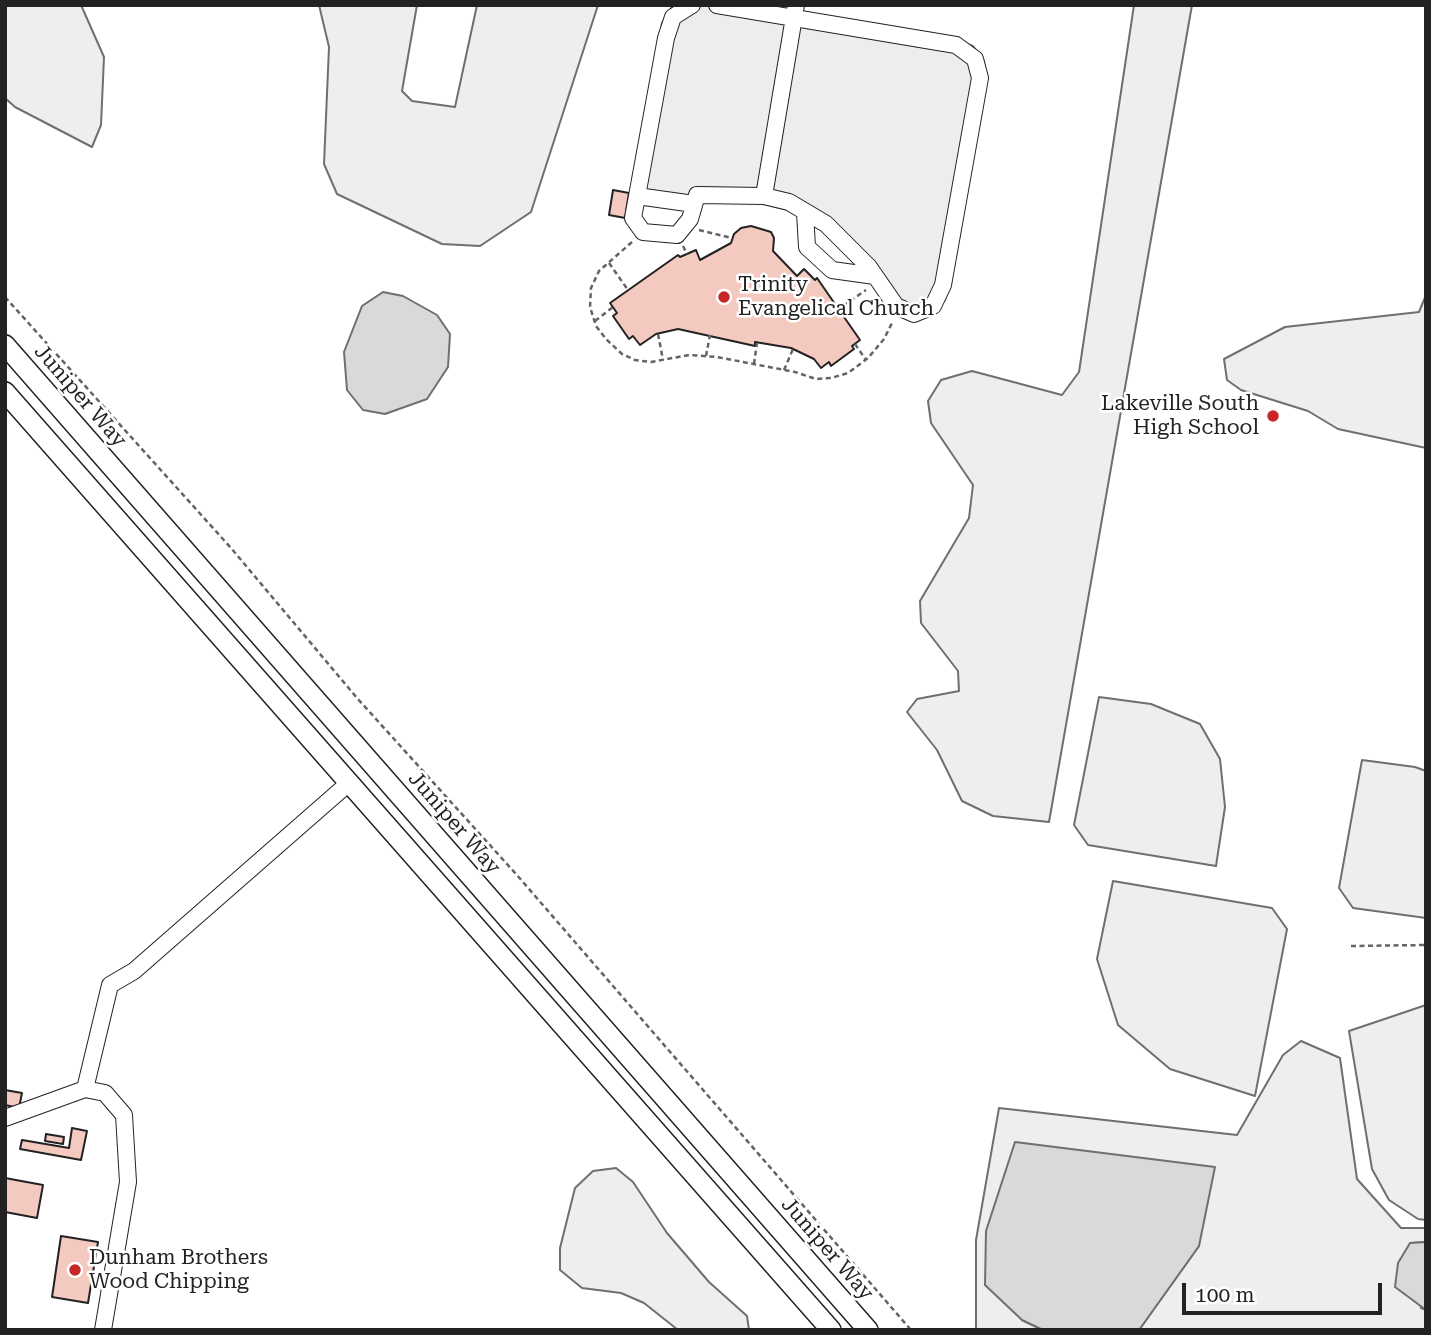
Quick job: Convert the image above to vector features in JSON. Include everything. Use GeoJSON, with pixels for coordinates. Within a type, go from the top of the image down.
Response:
{"type":"FeatureCollection","features":[{"type":"Feature","properties":{"kind":"main road","name":"Juniper Way"},"geometry":{"type":"LineString","coordinates":[[5,345],[868,1330]]}},
{"type":"Feature","properties":{"kind":"main road"},"geometry":{"type":"LineString","coordinates":[[5,392],[831,1330]]}},
{"type":"Feature","properties":{"kind":"lane"},"geometry":{"type":"LineString","coordinates":[[692,5],[673,17],[666,38],[633,218],[643,232],[677,235],[690,219],[696,195],[756,194],[789,202],[826,224],[871,283],[896,306],[914,314],[933,306],[943,285],[980,78],[975,59],[956,45],[794,12],[717,5]]}},
{"type":"Feature","properties":{"kind":"lane"},"geometry":{"type":"LineString","coordinates":[[764,196],[794,12]]}},
{"type":"Feature","properties":{"kind":"lane"},"geometry":{"type":"LineString","coordinates":[[638,196],[694,204]]}},
{"type":"Feature","properties":{"kind":"lane"},"geometry":{"type":"LineString","coordinates":[[805,212],[807,247],[832,270],[871,283]]}},
{"type":"Feature","properties":{"kind":"lane"},"geometry":{"type":"LineString","coordinates":[[85,1089],[110,985],[134,971],[350,782]]}},
{"type":"Feature","properties":{"kind":"lane"},"geometry":{"type":"LineString","coordinates":[[5,1118],[85,1089],[105,1093],[124,1115],[128,1182],[103,1330]]}},
{"type":"Feature","properties":{"kind":"path"},"geometry":{"type":"LineString","coordinates":[[639,226],[630,246],[600,271],[591,288],[590,307],[606,339],[622,354],[635,360],[651,362],[689,355],[706,356],[784,370],[816,379],[831,378],[848,373],[866,360],[884,338],[894,319],[896,306]]}},
{"type":"Feature","properties":{"kind":"path"},"geometry":{"type":"LineString","coordinates":[[693,229],[732,238]]}},
{"type":"Feature","properties":{"kind":"path"},"geometry":{"type":"LineString","coordinates":[[681,243],[688,239]]}},
{"type":"Feature","properties":{"kind":"path"},"geometry":{"type":"LineString","coordinates":[[609,263],[628,290]]}},
{"type":"Feature","properties":{"kind":"path"},"geometry":{"type":"LineString","coordinates":[[857,286],[871,283]]}},
{"type":"Feature","properties":{"kind":"path"},"geometry":{"type":"LineString","coordinates":[[871,283],[873,294]]}},
{"type":"Feature","properties":{"kind":"path"},"geometry":{"type":"LineString","coordinates":[[835,304],[843,306],[871,283]]}},
{"type":"Feature","properties":{"kind":"path"},"geometry":{"type":"LineString","coordinates":[[5,297],[231,548],[357,698],[516,874],[911,1330]]}},
{"type":"Feature","properties":{"kind":"path"},"geometry":{"type":"LineString","coordinates":[[595,321],[613,307]]}},
{"type":"Feature","properties":{"kind":"path"},"geometry":{"type":"LineString","coordinates":[[658,334],[663,360]]}},
{"type":"Feature","properties":{"kind":"path"},"geometry":{"type":"LineString","coordinates":[[706,356],[710,335]]}},
{"type":"Feature","properties":{"kind":"path"},"geometry":{"type":"LineString","coordinates":[[754,364],[757,343]]}},
{"type":"Feature","properties":{"kind":"path"},"geometry":{"type":"LineString","coordinates":[[855,344],[866,360]]}},
{"type":"Feature","properties":{"kind":"path"},"geometry":{"type":"LineString","coordinates":[[784,370],[793,349]]}},
{"type":"Feature","properties":{"kind":"path"},"geometry":{"type":"LineString","coordinates":[[1351,946],[1426,945]]}},
{"type":"Feature","properties":{"kind":"shaded area"},"geometry":{"type":"Polygon","coordinates":[[[5,5],[81,5],[104,57],[101,125],[92,147],[15,107],[5,98],[5,5]]]}},
{"type":"Feature","properties":{"kind":"shaded area"},"geometry":{"type":"Polygon","coordinates":[[[319,5],[417,5],[402,91],[412,101],[455,107],[477,5],[598,5],[531,212],[480,246],[442,244],[337,194],[324,164],[329,47],[319,5]]]}},
{"type":"Feature","properties":{"kind":"shaded area"},"geometry":{"type":"Polygon","coordinates":[[[673,5],[750,5],[956,40],[973,46],[984,61],[986,83],[945,300],[934,314],[879,292],[828,233],[792,211],[748,200],[634,192],[662,23],[673,5]]]}},
{"type":"Feature","properties":{"kind":"shaded area"},"geometry":{"type":"Polygon","coordinates":[[[1134,5],[1192,5],[1049,822],[993,816],[962,801],[937,750],[907,712],[917,699],[959,691],[958,671],[921,623],[920,601],[969,518],[973,485],[931,423],[928,401],[941,380],[972,371],[1062,395],[1079,372],[1134,5]]]}},
{"type":"Feature","properties":{"kind":"shaded area"},"geometry":{"type":"Polygon","coordinates":[[[383,292],[403,296],[437,315],[450,334],[448,367],[427,399],[385,414],[363,410],[347,390],[344,352],[362,306],[383,292]]]}},
{"type":"Feature","properties":{"kind":"shaded area"},"geometry":{"type":"Polygon","coordinates":[[[1426,295],[1426,448],[1338,429],[1308,411],[1241,390],[1227,380],[1224,359],[1285,327],[1419,312],[1426,295]]]}},
{"type":"Feature","properties":{"kind":"shaded area"},"geometry":{"type":"Polygon","coordinates":[[[1099,697],[1151,704],[1200,724],[1220,759],[1225,807],[1216,866],[1088,845],[1074,825],[1099,697]]]}},
{"type":"Feature","properties":{"kind":"shaded area"},"geometry":{"type":"Polygon","coordinates":[[[1362,760],[1426,771],[1426,918],[1353,908],[1339,888],[1362,760]]]}},
{"type":"Feature","properties":{"kind":"shaded area"},"geometry":{"type":"Polygon","coordinates":[[[1113,881],[1272,908],[1287,929],[1255,1096],[1170,1069],[1118,1025],[1097,959],[1113,881]]]}},
{"type":"Feature","properties":{"kind":"shaded area"},"geometry":{"type":"Polygon","coordinates":[[[1426,1005],[1426,1220],[1418,1219],[1389,1200],[1372,1169],[1349,1031],[1426,1005]]]}},
{"type":"Feature","properties":{"kind":"shaded area"},"geometry":{"type":"Polygon","coordinates":[[[1301,1041],[1340,1058],[1357,1179],[1401,1228],[1426,1228],[1426,1242],[1410,1243],[1421,1308],[1426,1310],[1426,1330],[1139,1330],[1199,1246],[1022,1320],[1043,1330],[976,1330],[976,1240],[999,1108],[1237,1135],[1283,1055],[1301,1041]]]}},
{"type":"Feature","properties":{"kind":"shaded area"},"geometry":{"type":"Polygon","coordinates":[[[1015,1142],[1215,1167],[1199,1246],[1139,1330],[1043,1330],[1022,1320],[985,1285],[986,1231],[1015,1142]]]}},
{"type":"Feature","properties":{"kind":"shaded area"},"geometry":{"type":"Polygon","coordinates":[[[616,1168],[633,1182],[667,1233],[709,1282],[747,1316],[749,1330],[678,1330],[644,1303],[621,1293],[582,1288],[560,1270],[560,1248],[575,1188],[593,1171],[616,1168]]]}},
{"type":"Feature","properties":{"kind":"shaded area"},"geometry":{"type":"Polygon","coordinates":[[[1426,1242],[1426,1310],[1395,1287],[1398,1263],[1410,1243],[1426,1242]]]}},
{"type":"Feature","properties":{"kind":"building"},"geometry":{"type":"Polygon","coordinates":[[[613,190],[629,193],[625,218],[609,215],[613,190]]]}},
{"type":"Feature","properties":{"kind":"building","name":"Trinity Evangelical Church"},"geometry":{"type":"Polygon","coordinates":[[[751,226],[771,232],[774,238],[773,251],[797,276],[804,269],[815,280],[817,278],[860,340],[852,346],[854,349],[831,366],[829,362],[821,368],[814,359],[791,348],[755,342],[755,346],[678,329],[656,334],[640,345],[633,336],[629,339],[613,316],[617,313],[610,303],[678,255],[680,257],[696,250],[700,260],[731,243],[734,234],[741,228],[751,226]]]}},
{"type":"Feature","properties":{"kind":"building"},"geometry":{"type":"Polygon","coordinates":[[[5,1090],[22,1093],[19,1108],[5,1105],[5,1090]]]}},
{"type":"Feature","properties":{"kind":"building"},"geometry":{"type":"Polygon","coordinates":[[[72,1128],[87,1131],[81,1160],[20,1149],[22,1140],[69,1148],[72,1128]]]}},
{"type":"Feature","properties":{"kind":"building"},"geometry":{"type":"Polygon","coordinates":[[[46,1134],[64,1137],[63,1144],[45,1141],[46,1134]]]}},
{"type":"Feature","properties":{"kind":"building"},"geometry":{"type":"Polygon","coordinates":[[[5,1178],[43,1185],[37,1218],[5,1212],[5,1178]]]}},
{"type":"Feature","properties":{"kind":"building","name":"Dunham Brothers Wood Chipping"},"geometry":{"type":"Polygon","coordinates":[[[61,1236],[98,1242],[88,1303],[52,1297],[61,1236]]]}},
{"type":"Feature","properties":{"kind":"place","name":"Trinity Evangelical Church"},"geometry":{"type":"Point","coordinates":[724,297]}},
{"type":"Feature","properties":{"kind":"place","name":"Lakeville South High School"},"geometry":{"type":"Point","coordinates":[1273,416]}},
{"type":"Feature","properties":{"kind":"place","name":"Dunham Brothers Wood Chipping"},"geometry":{"type":"Point","coordinates":[75,1270]}}]}
